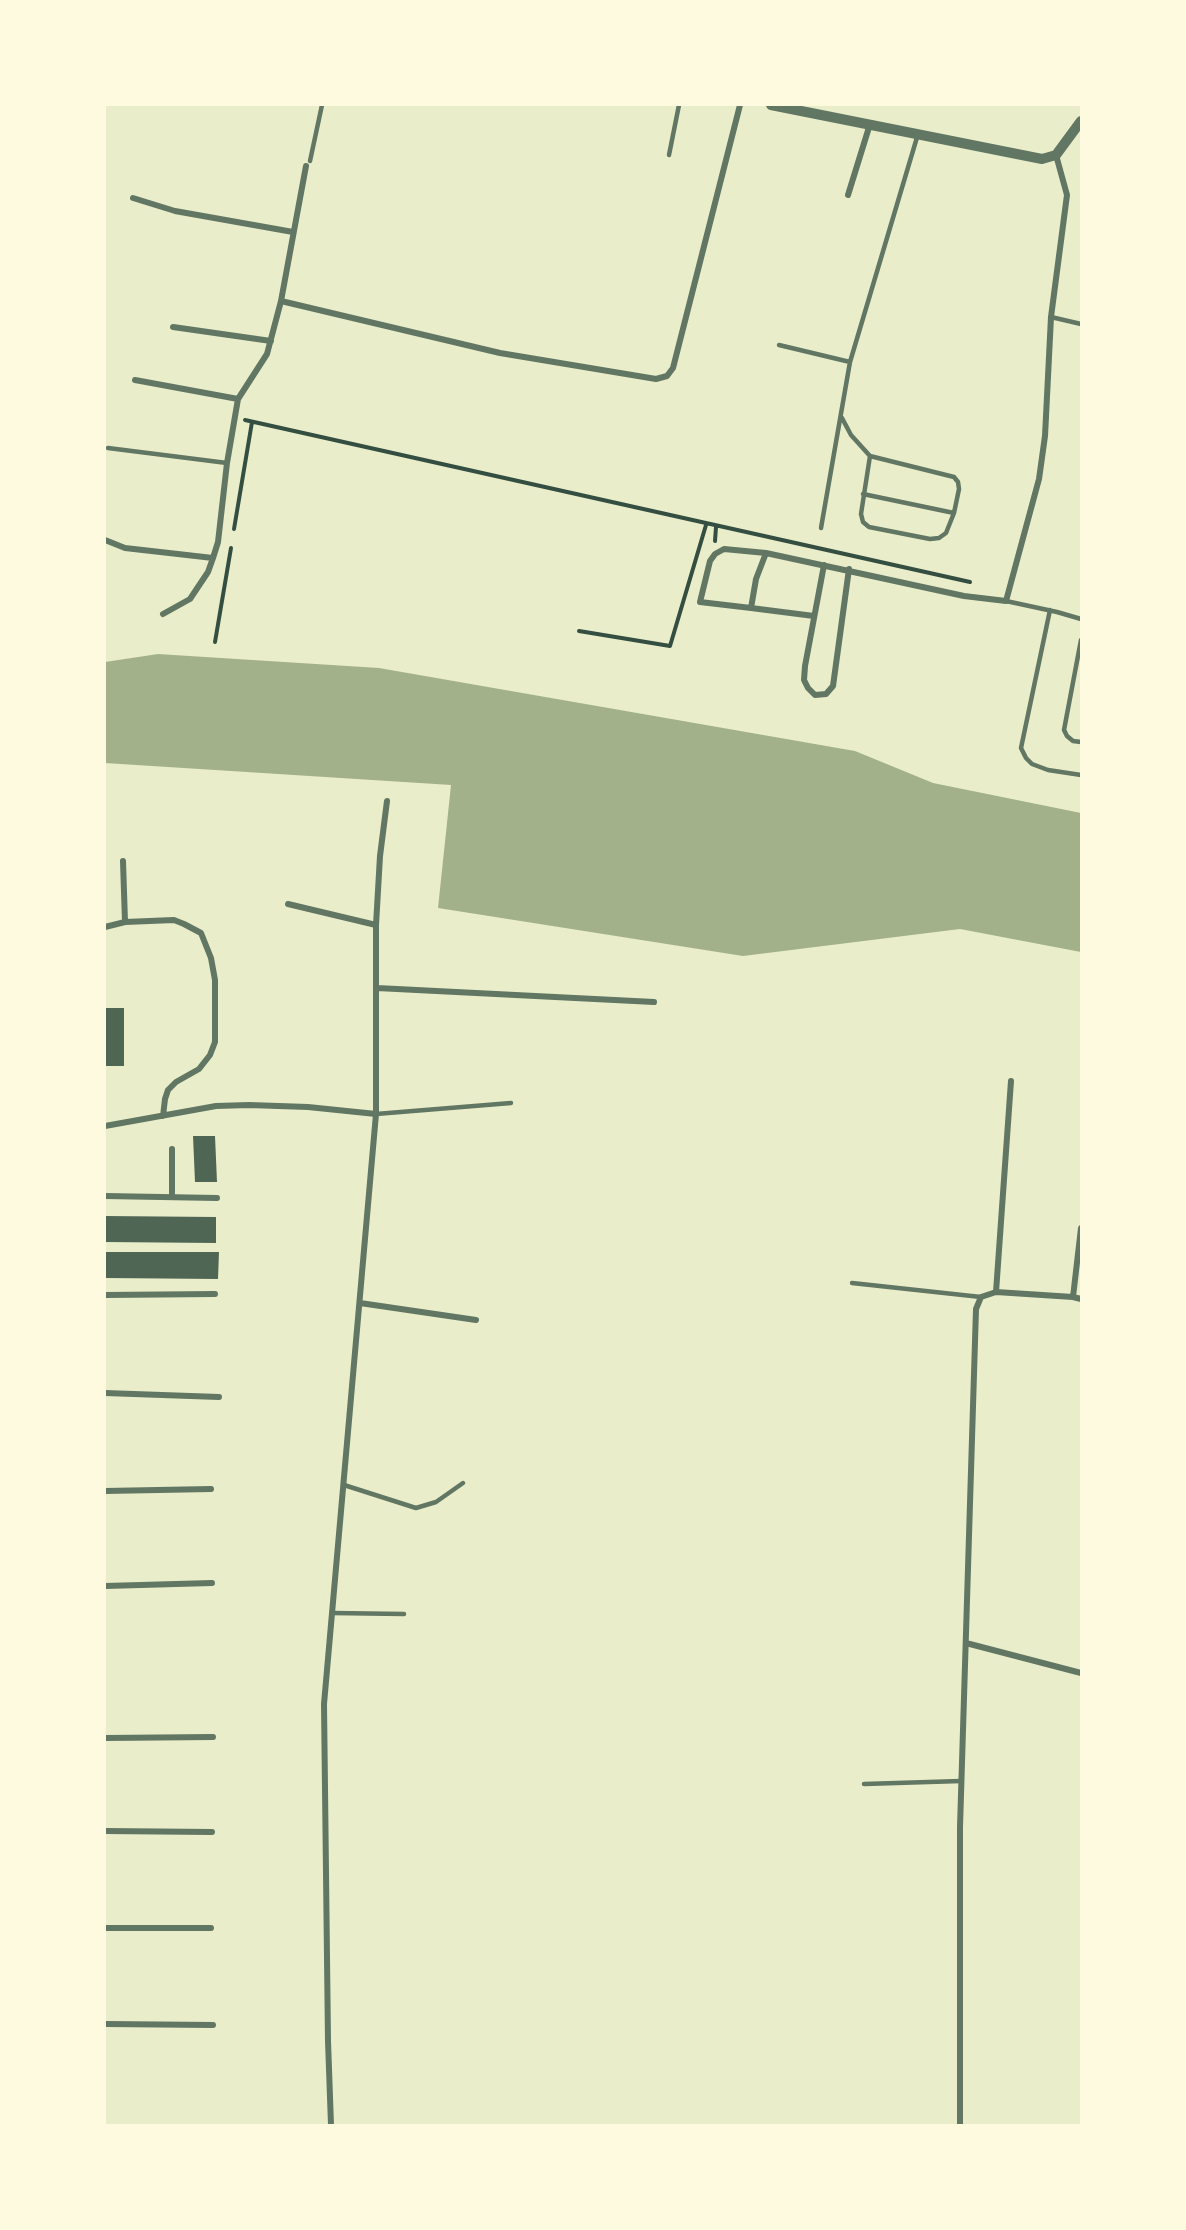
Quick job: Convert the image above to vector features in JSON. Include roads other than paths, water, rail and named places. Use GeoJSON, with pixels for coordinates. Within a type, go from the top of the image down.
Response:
{"type":"FeatureCollection","features":[{"type":"Feature","properties":{"kind":"street"},"geometry":{"type":"LineString","coordinates":[[281,301],[500,353],[656,380],[667,376],[673,368],[740,105]]}},
{"type":"Feature","properties":{"kind":"street"},"geometry":{"type":"LineString","coordinates":[[771,105],[1042,159],[1056,155],[1081,122]]}},
{"type":"Feature","properties":{"kind":"street"},"geometry":{"type":"LineString","coordinates":[[848,195],[870,124]]}},
{"type":"Feature","properties":{"kind":"street"},"geometry":{"type":"LineString","coordinates":[[814,616],[700,602],[710,561],[715,554],[724,549],[766,553],[849,569],[964,596],[1006,602],[1039,479],[1045,436],[1052,317],[1067,195],[1056,155]]}},
{"type":"Feature","properties":{"kind":"street"},"geometry":{"type":"LineString","coordinates":[[163,614],[190,600],[208,572],[213,558],[218,542],[227,463],[238,399],[261,366],[271,341],[308,163]]}},
{"type":"Feature","properties":{"kind":"street"},"geometry":{"type":"LineString","coordinates":[[133,198],[165,209],[293,232]]}},
{"type":"Feature","properties":{"kind":"street"},"geometry":{"type":"LineString","coordinates":[[173,327],[271,341]]}},
{"type":"Feature","properties":{"kind":"street"},"geometry":{"type":"LineString","coordinates":[[135,380],[238,399]]}},
{"type":"Feature","properties":{"kind":"street"},"geometry":{"type":"LineString","coordinates":[[105,540],[132,550],[213,558]]}},
{"type":"Feature","properties":{"kind":"street"},"geometry":{"type":"LineString","coordinates":[[751,609],[756,579],[766,553]]}},
{"type":"Feature","properties":{"kind":"street"},"geometry":{"type":"LineString","coordinates":[[824,565],[804,680],[815,695],[826,694],[833,686],[849,569]]}},
{"type":"Feature","properties":{"kind":"street"},"geometry":{"type":"LineString","coordinates":[[331,2125],[324,1704],[376,1114],[376,925],[379,865],[387,801]]}},
{"type":"Feature","properties":{"kind":"street"},"geometry":{"type":"LineString","coordinates":[[123,861],[124,922]]}},
{"type":"Feature","properties":{"kind":"street"},"geometry":{"type":"LineString","coordinates":[[288,904],[376,925]]}},
{"type":"Feature","properties":{"kind":"street"},"geometry":{"type":"LineString","coordinates":[[105,927],[124,922],[159,920],[184,924],[201,933],[211,957],[215,980],[215,1042],[210,1055],[199,1069],[176,1082],[168,1090],[163,1116]]}},
{"type":"Feature","properties":{"kind":"street"},"geometry":{"type":"LineString","coordinates":[[377,988],[654,1002]]}},
{"type":"Feature","properties":{"kind":"street"},"geometry":{"type":"LineString","coordinates":[[996,1292],[1011,1081]]}},
{"type":"Feature","properties":{"kind":"street"},"geometry":{"type":"LineString","coordinates":[[105,1126],[216,1106],[308,1107],[376,1114]]}},
{"type":"Feature","properties":{"kind":"street"},"geometry":{"type":"LineString","coordinates":[[172,1149],[172,1197]]}},
{"type":"Feature","properties":{"kind":"street"},"geometry":{"type":"LineString","coordinates":[[105,1196],[217,1198]]}},
{"type":"Feature","properties":{"kind":"street"},"geometry":{"type":"LineString","coordinates":[[1073,1297],[1081,1228]]}},
{"type":"Feature","properties":{"kind":"street"},"geometry":{"type":"LineString","coordinates":[[960,2125],[961,1781],[976,1309],[981,1297],[996,1292],[1081,1299]]}},
{"type":"Feature","properties":{"kind":"street"},"geometry":{"type":"LineString","coordinates":[[105,1295],[215,1294]]}},
{"type":"Feature","properties":{"kind":"street"},"geometry":{"type":"LineString","coordinates":[[360,1303],[476,1320]]}},
{"type":"Feature","properties":{"kind":"street"},"geometry":{"type":"LineString","coordinates":[[105,1393],[219,1397]]}},
{"type":"Feature","properties":{"kind":"street"},"geometry":{"type":"LineString","coordinates":[[105,1491],[211,1490]]}},
{"type":"Feature","properties":{"kind":"street"},"geometry":{"type":"LineString","coordinates":[[105,1586],[212,1583]]}},
{"type":"Feature","properties":{"kind":"street"},"geometry":{"type":"LineString","coordinates":[[966,1643],[1081,1673]]}},
{"type":"Feature","properties":{"kind":"street"},"geometry":{"type":"LineString","coordinates":[[105,1738],[213,1737]]}},
{"type":"Feature","properties":{"kind":"street"},"geometry":{"type":"LineString","coordinates":[[105,1831],[212,1832]]}},
{"type":"Feature","properties":{"kind":"street"},"geometry":{"type":"LineString","coordinates":[[105,1928],[211,1928]]}},
{"type":"Feature","properties":{"kind":"street"},"geometry":{"type":"LineString","coordinates":[[105,2024],[213,2025]]}},
{"type":"Feature","properties":{"kind":"lane"},"geometry":{"type":"LineString","coordinates":[[308,163],[322,105]]}},
{"type":"Feature","properties":{"kind":"lane"},"geometry":{"type":"LineString","coordinates":[[669,155],[680,105]]}},
{"type":"Feature","properties":{"kind":"lane"},"geometry":{"type":"LineString","coordinates":[[821,528],[850,362],[918,134]]}},
{"type":"Feature","properties":{"kind":"lane"},"geometry":{"type":"LineString","coordinates":[[1052,317],[1081,324]]}},
{"type":"Feature","properties":{"kind":"lane"},"geometry":{"type":"LineString","coordinates":[[779,345],[850,362]]}},
{"type":"Feature","properties":{"kind":"lane"},"geometry":{"type":"LineString","coordinates":[[842,417],[851,435],[870,456],[954,477],[959,489],[954,513],[946,533],[939,538],[920,537],[869,526],[863,522],[861,514],[863,494],[870,456]]}},
{"type":"Feature","properties":{"kind":"lane"},"geometry":{"type":"LineString","coordinates":[[108,447],[227,463]]}},
{"type":"Feature","properties":{"kind":"lane"},"geometry":{"type":"LineString","coordinates":[[863,494],[954,513]]}},
{"type":"Feature","properties":{"kind":"lane"},"geometry":{"type":"LineString","coordinates":[[1006,602],[1050,610],[1081,619]]}},
{"type":"Feature","properties":{"kind":"lane"},"geometry":{"type":"LineString","coordinates":[[1050,610],[1021,748],[1026,759],[1032,764],[1048,770],[1081,775]]}},
{"type":"Feature","properties":{"kind":"lane"},"geometry":{"type":"LineString","coordinates":[[1081,640],[1064,730],[1066,736],[1073,741],[1081,742]]}},
{"type":"Feature","properties":{"kind":"lane"},"geometry":{"type":"LineString","coordinates":[[376,1114],[511,1102]]}},
{"type":"Feature","properties":{"kind":"lane"},"geometry":{"type":"LineString","coordinates":[[852,1283],[981,1297]]}},
{"type":"Feature","properties":{"kind":"lane"},"geometry":{"type":"LineString","coordinates":[[344,1485],[416,1508],[436,1503],[463,1483]]}},
{"type":"Feature","properties":{"kind":"lane"},"geometry":{"type":"LineString","coordinates":[[333,1613],[404,1614]]}},
{"type":"Feature","properties":{"kind":"lane"},"geometry":{"type":"LineString","coordinates":[[864,1784],[961,1781]]}}]}
